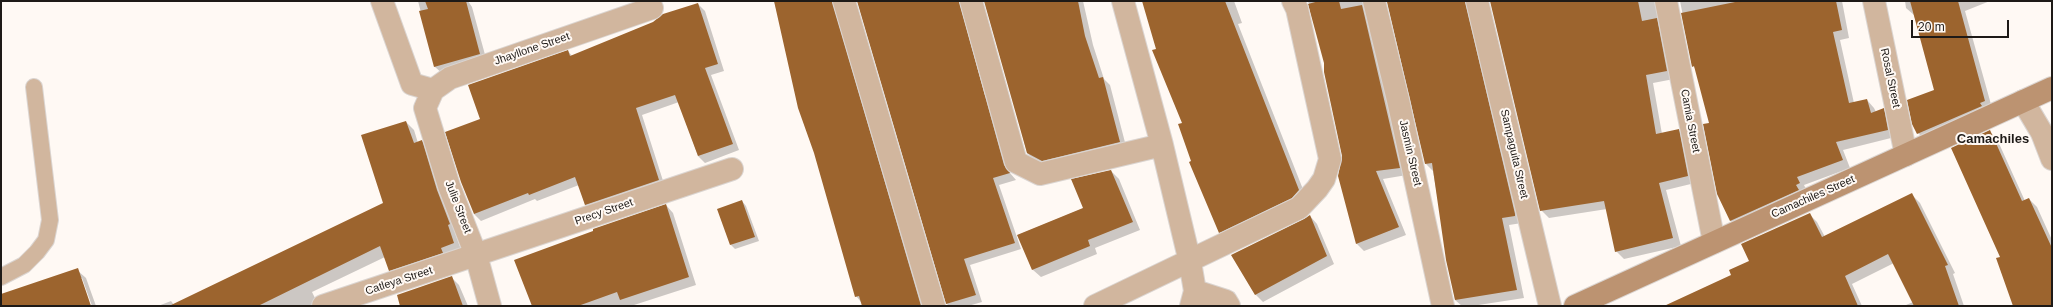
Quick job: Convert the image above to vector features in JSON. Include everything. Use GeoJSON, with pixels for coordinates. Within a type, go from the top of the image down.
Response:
{"type":"FeatureCollection","features":[{"type":"Feature","properties":{"kind":"street"},"geometry":{"type":"LineString","coordinates":[[382,1],[412,84],[429,99]]}},
{"type":"Feature","properties":{"kind":"street"},"geometry":{"type":"LineString","coordinates":[[844,1],[934,306]]}},
{"type":"Feature","properties":{"kind":"street"},"geometry":{"type":"LineString","coordinates":[[971,1],[1016,162],[1040,174],[1162,145]]}},
{"type":"Feature","properties":{"kind":"street"},"geometry":{"type":"LineString","coordinates":[[1123,1],[1162,145],[1190,262],[1193,298],[1226,301],[1229,306]]}},
{"type":"Feature","properties":{"kind":"street"},"geometry":{"type":"LineString","coordinates":[[1094,306],[1190,262],[1299,208],[1317,189],[1329,167],[1328,151],[1297,9],[1293,1]]}},
{"type":"Feature","properties":{"kind":"street","name":"Jasmin Street"},"geometry":{"type":"LineString","coordinates":[[1374,1],[1398,100],[1443,306]]}},
{"type":"Feature","properties":{"kind":"street","name":"Sampaguita Street"},"geometry":{"type":"LineString","coordinates":[[1477,1],[1550,306]]}},
{"type":"Feature","properties":{"kind":"street","name":"Camia Street"},"geometry":{"type":"LineString","coordinates":[[1666,1],[1714,242]]}},
{"type":"Feature","properties":{"kind":"street","name":"Rosal Street"},"geometry":{"type":"LineString","coordinates":[[1874,1],[1906,155]]}},
{"type":"Feature","properties":{"kind":"street","name":"Jhayllone Street"},"geometry":{"type":"LineString","coordinates":[[429,99],[450,78],[652,8]]}},
{"type":"Feature","properties":{"kind":"street","name":"Camachiles Street"},"geometry":{"type":"LineString","coordinates":[[1575,306],[2052,88]]}},
{"type":"Feature","properties":{"kind":"street","name":"Julie Street"},"geometry":{"type":"LineString","coordinates":[[429,99],[449,186],[476,255],[490,306]]}},
{"type":"Feature","properties":{"kind":"street"},"geometry":{"type":"LineString","coordinates":[[2023,101],[2042,133],[2052,159]]}},
{"type":"Feature","properties":{"kind":"street","name":"Precy Street"},"geometry":{"type":"LineString","coordinates":[[476,255],[732,169]]}},
{"type":"Feature","properties":{"kind":"street","name":"Catleya Street"},"geometry":{"type":"LineString","coordinates":[[322,306],[476,255]]}},
{"type":"Feature","properties":{"kind":"lane"},"geometry":{"type":"LineString","coordinates":[[1,277],[24,265],[37,252],[46,240],[50,220],[34,87]]}},
{"type":"Feature","properties":{"kind":"building"},"geometry":{"type":"Polygon","coordinates":[[[425,1],[466,1],[480,54],[434,67],[419,11],[428,9],[425,1]]]}},
{"type":"Feature","properties":{"kind":"building"},"geometry":{"type":"Polygon","coordinates":[[[774,1],[832,1],[921,306],[862,306],[859,296],[855,297],[814,153],[798,108],[774,1]]]}},
{"type":"Feature","properties":{"kind":"building"},"geometry":{"type":"Polygon","coordinates":[[[857,1],[959,1],[1004,165],[1010,173],[993,178],[1015,243],[964,259],[976,295],[946,304],[857,1]]]}},
{"type":"Feature","properties":{"kind":"building"},"geometry":{"type":"Polygon","coordinates":[[[984,1],[1078,1],[1085,36],[1099,78],[1103,77],[1120,142],[1042,161],[1027,153],[984,1]]]}},
{"type":"Feature","properties":{"kind":"building"},"geometry":{"type":"Polygon","coordinates":[[[1142,1],[1225,1],[1299,190],[1292,198],[1219,233],[1189,162],[1191,161],[1178,124],[1182,123],[1152,50],[1156,49],[1142,1]]]}},
{"type":"Feature","properties":{"kind":"building"},"geometry":{"type":"Polygon","coordinates":[[[1319,1],[1339,1],[1341,9],[1362,5],[1400,168],[1376,171],[1399,227],[1356,244],[1338,176],[1342,156],[1324,72],[1324,63],[1308,4],[1319,1]]]}},
{"type":"Feature","properties":{"kind":"building"},"geometry":{"type":"Polygon","coordinates":[[[1465,1],[1515,214],[1515,216],[1502,218],[1517,290],[1455,300],[1446,260],[1432,163],[1425,164],[1387,2],[1465,1]]]}},
{"type":"Feature","properties":{"kind":"building"},"geometry":{"type":"Polygon","coordinates":[[[1490,1],[1638,1],[1642,21],[1657,18],[1667,71],[1646,75],[1656,134],[1679,129],[1688,176],[1659,183],[1673,238],[1615,252],[1604,201],[1540,211],[1490,1]]]}},
{"type":"Feature","properties":{"kind":"building"},"geometry":{"type":"Polygon","coordinates":[[[1740,1],[1836,1],[1842,30],[1833,32],[1849,103],[1867,99],[1871,113],[1884,108],[1888,130],[1836,142],[1843,160],[1797,177],[1800,183],[1796,185],[1799,190],[1730,221],[1717,194],[1703,124],[1709,123],[1694,66],[1692,67],[1681,13],[1740,1]]]}},
{"type":"Feature","properties":{"kind":"building"},"geometry":{"type":"Polygon","coordinates":[[[1910,1],[1958,1],[1985,101],[1980,103],[1982,106],[1917,134],[1912,124],[1907,100],[1934,90],[1910,1]]]}},
{"type":"Feature","properties":{"kind":"building"},"geometry":{"type":"Polygon","coordinates":[[[698,3],[718,64],[705,68],[733,144],[698,156],[675,95],[636,108],[659,180],[585,205],[575,177],[474,214],[461,182],[445,132],[480,119],[468,85],[568,50],[570,56],[653,22],[663,14],[698,3]]]}},
{"type":"Feature","properties":{"kind":"building"},"geometry":{"type":"Polygon","coordinates":[[[406,121],[414,143],[422,140],[437,190],[450,224],[448,225],[454,243],[441,248],[443,253],[389,271],[380,246],[258,306],[169,306],[383,203],[361,135],[406,121]]]}},
{"type":"Feature","properties":{"kind":"building"},"geometry":{"type":"Polygon","coordinates":[[[1990,130],[2022,201],[2029,198],[2052,248],[2052,306],[2013,306],[1996,258],[2000,257],[1951,148],[1990,130]]]}},
{"type":"Feature","properties":{"kind":"building"},"geometry":{"type":"Polygon","coordinates":[[[1111,170],[1133,222],[1088,240],[1090,246],[1032,270],[1017,235],[1083,208],[1071,179],[1111,170]]]}},
{"type":"Feature","properties":{"kind":"building"},"geometry":{"type":"Polygon","coordinates":[[[1912,193],[1948,265],[1945,266],[1959,306],[1914,306],[1888,254],[1845,276],[1858,306],[1664,306],[1731,275],[1729,270],[1749,261],[1741,244],[1810,213],[1822,237],[1912,193]]]}},
{"type":"Feature","properties":{"kind":"building"},"geometry":{"type":"Polygon","coordinates":[[[742,200],[755,237],[730,245],[717,209],[742,200]]]}},
{"type":"Feature","properties":{"kind":"building"},"geometry":{"type":"Polygon","coordinates":[[[666,204],[689,277],[620,300],[617,292],[578,306],[532,306],[514,260],[593,231],[593,229],[666,204]]]}},
{"type":"Feature","properties":{"kind":"building"},"geometry":{"type":"Polygon","coordinates":[[[1310,215],[1327,256],[1255,295],[1231,255],[1310,215]]]}},
{"type":"Feature","properties":{"kind":"building"},"geometry":{"type":"Polygon","coordinates":[[[78,268],[91,306],[1,306],[1,294],[78,268]]]}},
{"type":"Feature","properties":{"kind":"building"},"geometry":{"type":"Polygon","coordinates":[[[452,276],[463,306],[400,306],[397,295],[452,276]]]}},
{"type":"Feature","properties":{"kind":"district","name":"Camachiles"},"geometry":{"type":"Point","coordinates":[1993,139]}}]}
